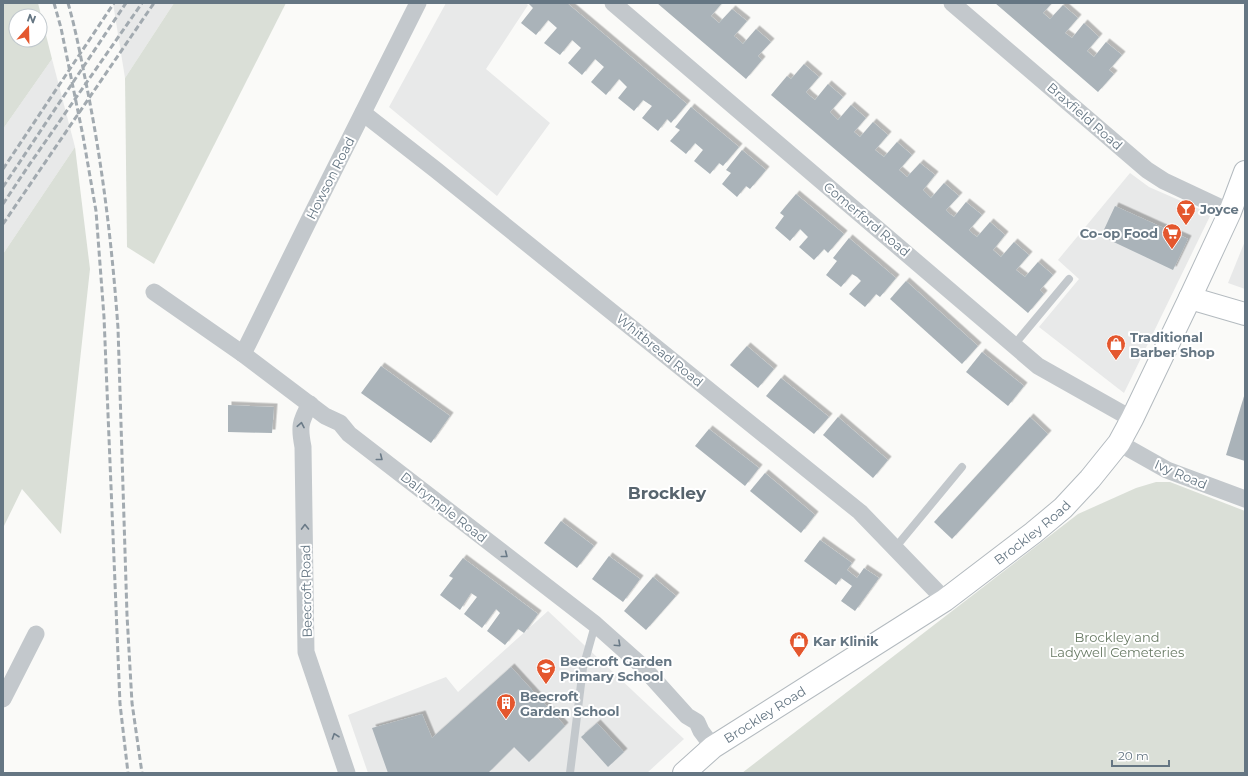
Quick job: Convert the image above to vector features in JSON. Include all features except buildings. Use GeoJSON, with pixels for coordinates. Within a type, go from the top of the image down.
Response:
{"type":"FeatureCollection","features":[{"type":"Feature","properties":{"kind":"main road","name":"Brockley Road"},"geometry":{"type":"LineString","coordinates":[[684,773],[713,747],[945,600],[1033,533],[1063,508],[1090,479],[1119,443],[1132,419],[1230,212],[1245,172]]}},
{"type":"Feature","properties":{"kind":"main road"},"geometry":{"type":"LineString","coordinates":[[1190,298],[1245,314]]}},
{"type":"Feature","properties":{"kind":"street","name":"Howson Road"},"geometry":{"type":"LineString","coordinates":[[243,354],[418,3]]}},
{"type":"Feature","properties":{"kind":"street","name":"Comerford Road"},"geometry":{"type":"LineString","coordinates":[[613,3],[1038,366],[1132,419]]}},
{"type":"Feature","properties":{"kind":"street","name":"Braxfield Road"},"geometry":{"type":"LineString","coordinates":[[952,3],[1147,170],[1164,181],[1230,212]]}},
{"type":"Feature","properties":{"kind":"street","name":"Whitbread Road"},"geometry":{"type":"LineString","coordinates":[[363,112],[860,512],[945,600]]}},
{"type":"Feature","properties":{"kind":"street","name":"Dalrymple Road"},"geometry":{"type":"LineString","coordinates":[[154,292],[243,354],[325,416],[340,423],[349,434],[595,624],[641,665],[687,716],[696,722],[713,747]]}},
{"type":"Feature","properties":{"kind":"street","name":"Beecroft Road"},"geometry":{"type":"LineString","coordinates":[[310,404],[303,418],[300,431],[304,447],[306,652],[347,773]]}},
{"type":"Feature","properties":{"kind":"street","name":"Ivy Road"},"geometry":{"type":"LineString","coordinates":[[1119,443],[1167,470],[1245,499]]}},
{"type":"Feature","properties":{"kind":"street"},"geometry":{"type":"LineString","coordinates":[[3,699],[36,634]]}},
{"type":"Feature","properties":{"kind":"lane"},"geometry":{"type":"LineString","coordinates":[[1014,345],[1069,280]]}},
{"type":"Feature","properties":{"kind":"lane"},"geometry":{"type":"LineString","coordinates":[[895,548],[962,467]]}},
{"type":"Feature","properties":{"kind":"lane"},"geometry":{"type":"LineString","coordinates":[[570,773],[583,668],[595,624]]}},
{"type":"Feature","properties":{"kind":"shaded area"},"geometry":{"type":"Polygon","coordinates":[[[113,3],[174,3],[125,78],[113,3]]]}},
{"type":"Feature","properties":{"kind":"shaded area"},"geometry":{"type":"Polygon","coordinates":[[[446,3],[525,3],[528,5],[486,69],[550,123],[497,196],[389,107],[446,3]]]}},
{"type":"Feature","properties":{"kind":"shaded area"},"geometry":{"type":"Polygon","coordinates":[[[52,59],[75,147],[3,254],[3,129],[52,59]]]}},
{"type":"Feature","properties":{"kind":"shaded area"},"geometry":{"type":"Polygon","coordinates":[[[1130,173],[1149,187],[1211,214],[1124,393],[1039,327],[1079,279],[1058,260],[1130,173]]]}},
{"type":"Feature","properties":{"kind":"shaded area"},"geometry":{"type":"Polygon","coordinates":[[[1245,241],[1245,289],[1228,283],[1245,241]]]}},
{"type":"Feature","properties":{"kind":"shaded area","name":"Beecroft Garden Primary School"},"geometry":{"type":"Polygon","coordinates":[[[548,611],[684,739],[647,773],[368,773],[348,715],[446,677],[458,692],[548,611]]]}},
{"type":"Feature","properties":{"kind":"green space"},"geometry":{"type":"Polygon","coordinates":[[[3,3],[38,3],[39,8],[8,8],[8,48],[48,48],[48,43],[52,59],[3,129],[3,3]]]}},
{"type":"Feature","properties":{"kind":"green space"},"geometry":{"type":"Polygon","coordinates":[[[174,3],[286,3],[154,264],[127,247],[125,78],[174,3]]]}},
{"type":"Feature","properties":{"kind":"green space"},"geometry":{"type":"Polygon","coordinates":[[[75,147],[90,269],[61,534],[22,489],[3,528],[3,254],[75,147]]]}},
{"type":"Feature","properties":{"kind":"green space","name":"Brockley and Ladywell Cemeteries"},"geometry":{"type":"Polygon","coordinates":[[[1156,482],[1170,482],[1245,511],[1245,773],[742,773],[1078,514],[1136,488],[1156,482]]]}},
{"type":"Feature","properties":{"kind":"railway"},"geometry":{"type":"LineString","coordinates":[[54,3],[61,28],[83,136],[96,211],[104,317],[120,704],[128,773]]}},
{"type":"Feature","properties":{"kind":"railway"},"geometry":{"type":"LineString","coordinates":[[68,3],[91,109],[106,202],[113,265],[118,328],[127,615],[132,703],[142,773]]}},
{"type":"Feature","properties":{"kind":"railway"},"geometry":{"type":"LineString","coordinates":[[3,169],[114,3]]}},
{"type":"Feature","properties":{"kind":"railway"},"geometry":{"type":"LineString","coordinates":[[3,187],[126,3]]}},
{"type":"Feature","properties":{"kind":"railway"},"geometry":{"type":"LineString","coordinates":[[3,204],[142,3]]}},
{"type":"Feature","properties":{"kind":"railway"},"geometry":{"type":"LineString","coordinates":[[3,224],[154,3]]}},
{"type":"Feature","properties":{"kind":"place","name":"Joyce"},"geometry":{"type":"Point","coordinates":[1186,226]}},
{"type":"Feature","properties":{"kind":"place","name":"Co-op Food"},"geometry":{"type":"Point","coordinates":[1172,250]}},
{"type":"Feature","properties":{"kind":"place","name":"Traditional Barber Shop"},"geometry":{"type":"Point","coordinates":[1116,361]}},
{"type":"Feature","properties":{"kind":"place","name":"Kar Klinik"},"geometry":{"type":"Point","coordinates":[799,658]}},
{"type":"Feature","properties":{"kind":"place","name":"Beecroft Garden Primary School"},"geometry":{"type":"Point","coordinates":[546,685]}},
{"type":"Feature","properties":{"kind":"place","name":"Beecroft Garden School"},"geometry":{"type":"Point","coordinates":[506,720]}},
{"type":"Feature","properties":{"kind":"district","name":"Brockley"},"geometry":{"type":"Point","coordinates":[667,493]}}]}
